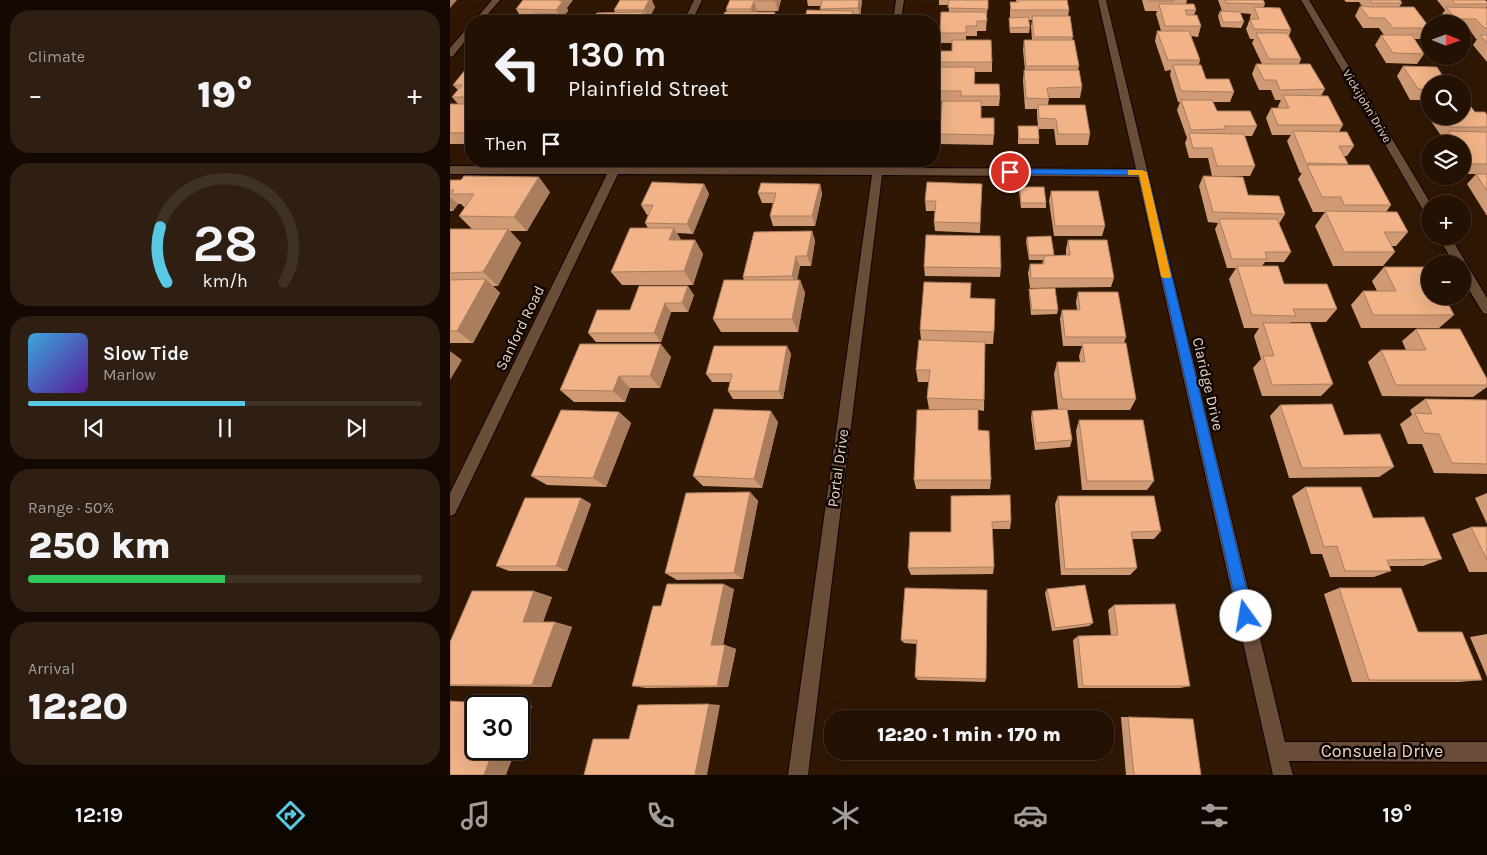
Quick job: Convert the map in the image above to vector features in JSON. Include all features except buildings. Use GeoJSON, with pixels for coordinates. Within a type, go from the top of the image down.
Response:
{"type":"FeatureCollection","features":[{"type":"Feature","properties":{"kind":"street"},"geometry":{"type":"LineString","coordinates":[[483,15],[496,0]]}},
{"type":"Feature","properties":{"kind":"street"},"geometry":{"type":"LineString","coordinates":[[691,15],[698,0]]}},
{"type":"Feature","properties":{"kind":"street"},"geometry":{"type":"LineString","coordinates":[[898,15],[900,0]]}},
{"type":"Feature","properties":{"kind":"street","name":"Claridge Drive"},"geometry":{"type":"LineString","coordinates":[[1102,0],[1283,775]]}},
{"type":"Feature","properties":{"kind":"street","name":"Vickijohn Drive"},"geometry":{"type":"LineString","coordinates":[[1304,0],[1421,197]]}},
{"type":"Feature","properties":{"kind":"street"},"geometry":{"type":"LineString","coordinates":[[450,54],[465,36]]}},
{"type":"Feature","properties":{"kind":"street"},"geometry":{"type":"LineString","coordinates":[[450,170],[575,167]]}},
{"type":"Feature","properties":{"kind":"street","name":"Sanford Road"},"geometry":{"type":"LineString","coordinates":[[450,509],[617,167]]}},
{"type":"Feature","properties":{"kind":"street","name":"Portal Drive"},"geometry":{"type":"LineString","coordinates":[[798,775],[878,167]]}},
{"type":"Feature","properties":{"kind":"street"},"geometry":{"type":"LineString","coordinates":[[922,167],[1142,172]]}},
{"type":"Feature","properties":{"kind":"street"},"geometry":{"type":"LineString","coordinates":[[1471,282],[1487,309]]}},
{"type":"Feature","properties":{"kind":"street","name":"Consuela Drive"},"geometry":{"type":"LineString","coordinates":[[1277,750],[1487,752]]}},
{"type":"Feature","properties":{"kind":"slow traffic"},"geometry":{"type":"LineString","coordinates":[[1131,172],[1142,172],[1166,276]]}},
{"type":"Feature","properties":{"kind":"route"},"geometry":{"type":"LineString","coordinates":[[1010,172],[1142,172],[1246,616]]}}]}
